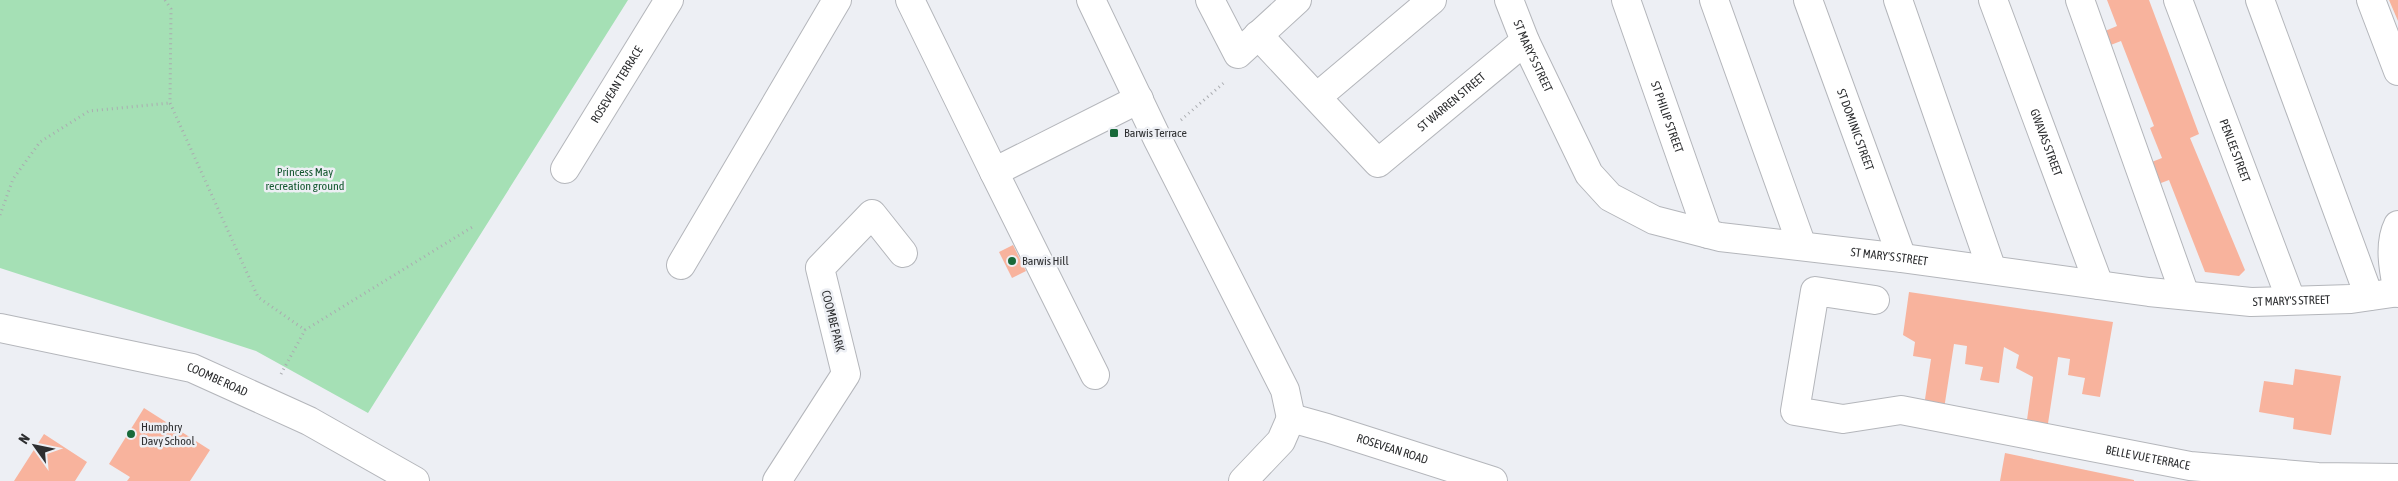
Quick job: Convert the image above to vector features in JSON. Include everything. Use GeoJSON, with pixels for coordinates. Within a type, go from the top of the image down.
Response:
{"type":"FeatureCollection","features":[{"type":"Feature","properties":{"kind":"street","name":"ROSEVEAN TERRACE"},"geometry":{"type":"LineString","coordinates":[[565,169],[669,0]]}},
{"type":"Feature","properties":{"kind":"street"},"geometry":{"type":"LineString","coordinates":[[681,265],[837,0]]}},
{"type":"Feature","properties":{"kind":"street"},"geometry":{"type":"LineString","coordinates":[[910,0],[1095,376]]}},
{"type":"Feature","properties":{"kind":"street"},"geometry":{"type":"LineString","coordinates":[[1091,0],[1140,98],[1158,140],[1285,390],[1291,418],[1281,441],[1243,481]]}},
{"type":"Feature","properties":{"kind":"street"},"geometry":{"type":"LineString","coordinates":[[1210,0],[1238,54],[1297,0]]}},
{"type":"Feature","properties":{"kind":"street"},"geometry":{"type":"LineString","coordinates":[[1258,34],[1317,97],[1432,0]]}},
{"type":"Feature","properties":{"kind":"street","name":"ST MARY'S STREET"},"geometry":{"type":"LineString","coordinates":[[1509,0],[1525,41],[1589,174],[1610,197],[1654,220],[1708,234],[2185,296],[2251,302],[2398,293]]}},
{"type":"Feature","properties":{"kind":"street","name":"ST PHILIP STREET"},"geometry":{"type":"LineString","coordinates":[[1626,0],[1708,234]]}},
{"type":"Feature","properties":{"kind":"street"},"geometry":{"type":"LineString","coordinates":[[1714,0],[1802,246]]}},
{"type":"Feature","properties":{"kind":"street","name":"ST DOMINIC STREET"},"geometry":{"type":"LineString","coordinates":[[1808,0],[1902,258]]}},
{"type":"Feature","properties":{"kind":"street"},"geometry":{"type":"LineString","coordinates":[[1898,0],[1992,270]]}},
{"type":"Feature","properties":{"kind":"street","name":"GWAVAS STREET"},"geometry":{"type":"LineString","coordinates":[[1993,0],[2100,285]]}},
{"type":"Feature","properties":{"kind":"street"},"geometry":{"type":"LineString","coordinates":[[2080,0],[2185,296]]}},
{"type":"Feature","properties":{"kind":"street","name":"PENLEE STREET"},"geometry":{"type":"LineString","coordinates":[[2178,0],[2291,300]]}},
{"type":"Feature","properties":{"kind":"street"},"geometry":{"type":"LineString","coordinates":[[2260,0],[2369,296]]}},
{"type":"Feature","properties":{"kind":"street"},"geometry":{"type":"LineString","coordinates":[[2371,0],[2398,71]]}},
{"type":"Feature","properties":{"kind":"street","name":"ST WARREN STREET"},"geometry":{"type":"LineString","coordinates":[[1317,97],[1378,163],[1525,41]]}},
{"type":"Feature","properties":{"kind":"street"},"geometry":{"type":"LineString","coordinates":[[994,172],[1140,98]]}},
{"type":"Feature","properties":{"kind":"street","name":"COOMBE PARK"},"geometry":{"type":"LineString","coordinates":[[777,481],[846,374],[820,268],[872,214],[903,253]]}},
{"type":"Feature","properties":{"kind":"street"},"geometry":{"type":"LineString","coordinates":[[2398,225],[2394,234],[2393,268],[2398,293]]}},
{"type":"Feature","properties":{"kind":"street","name":"BELLE VUE TERRACE"},"geometry":{"type":"LineString","coordinates":[[1875,300],[1815,291],[1795,411],[1843,419],[1902,410],[2190,466],[2318,477],[2398,478]]}},
{"type":"Feature","properties":{"kind":"street","name":"COOMBE ROAD"},"geometry":{"type":"LineString","coordinates":[[0,328],[192,368],[309,420],[415,481]]}},
{"type":"Feature","properties":{"kind":"street","name":"ROSEVEAN ROAD"},"geometry":{"type":"LineString","coordinates":[[1291,418],[1494,481]]}},
{"type":"Feature","properties":{"kind":"path"},"geometry":{"type":"LineString","coordinates":[[164,0],[170,9],[170,102],[258,297],[305,330]]}},
{"type":"Feature","properties":{"kind":"path"},"geometry":{"type":"LineString","coordinates":[[1158,140],[1235,73],[1238,54]]}},
{"type":"Feature","properties":{"kind":"path"},"geometry":{"type":"LineString","coordinates":[[0,215],[13,179],[40,142],[89,111],[170,102]]}},
{"type":"Feature","properties":{"kind":"path"},"geometry":{"type":"LineString","coordinates":[[266,401],[305,330],[474,226]]}},
{"type":"Feature","properties":{"kind":"green space","name":"Princess May recreation ground"},"geometry":{"type":"Polygon","coordinates":[[[0,0],[628,0],[368,413],[256,351],[0,268],[0,0]]]}},
{"type":"Feature","properties":{"kind":"building"},"geometry":{"type":"Polygon","coordinates":[[[2107,0],[2149,0],[2199,134],[2190,138],[2245,270],[2239,276],[2205,272],[2169,180],[2153,186],[2144,165],[2162,158],[2150,128],[2154,126],[2121,41],[2103,48],[2098,34],[2117,26],[2107,0]]]}},
{"type":"Feature","properties":{"kind":"building"},"geometry":{"type":"Polygon","coordinates":[[[2389,0],[2398,0],[2398,21],[2389,0]]]}},
{"type":"Feature","properties":{"kind":"building","name":"Barwis Hill"},"geometry":{"type":"Polygon","coordinates":[[[1013,245],[1026,271],[1012,278],[999,252],[1013,245]]]}},
{"type":"Feature","properties":{"kind":"building"},"geometry":{"type":"Polygon","coordinates":[[[1909,292],[2113,322],[2100,397],[2082,394],[2085,378],[2068,375],[2070,359],[2058,357],[2047,430],[2026,427],[2033,377],[2016,368],[2019,355],[2004,347],[1999,383],[1980,380],[1983,367],[1965,364],[1967,346],[1954,344],[1944,409],[1924,406],[1931,359],[1913,356],[1915,342],[1903,335],[1909,292]]]}},
{"type":"Feature","properties":{"kind":"building"},"geometry":{"type":"Polygon","coordinates":[[[2295,369],[2341,376],[2331,435],[2293,429],[2294,418],[2259,412],[2264,381],[2293,385],[2295,369]]]}},
{"type":"Feature","properties":{"kind":"building"},"geometry":{"type":"Polygon","coordinates":[[[144,408],[210,450],[190,481],[127,481],[130,477],[109,464],[144,408]]]}},
{"type":"Feature","properties":{"kind":"building"},"geometry":{"type":"Polygon","coordinates":[[[44,434],[87,462],[75,481],[14,481],[44,434]]]}},
{"type":"Feature","properties":{"kind":"building"},"geometry":{"type":"Polygon","coordinates":[[[2005,453],[2134,480],[2134,481],[2000,481],[2005,453]]]}},
{"type":"Feature","properties":{"kind":"place","name":"Barwis Terrace"},"geometry":{"type":"Point","coordinates":[1114,133]}},
{"type":"Feature","properties":{"kind":"place","name":"Barwis Hill"},"geometry":{"type":"Point","coordinates":[1012,261]}},
{"type":"Feature","properties":{"kind":"place","name":"Humphry Davy School"},"geometry":{"type":"Point","coordinates":[131,434]}}]}
